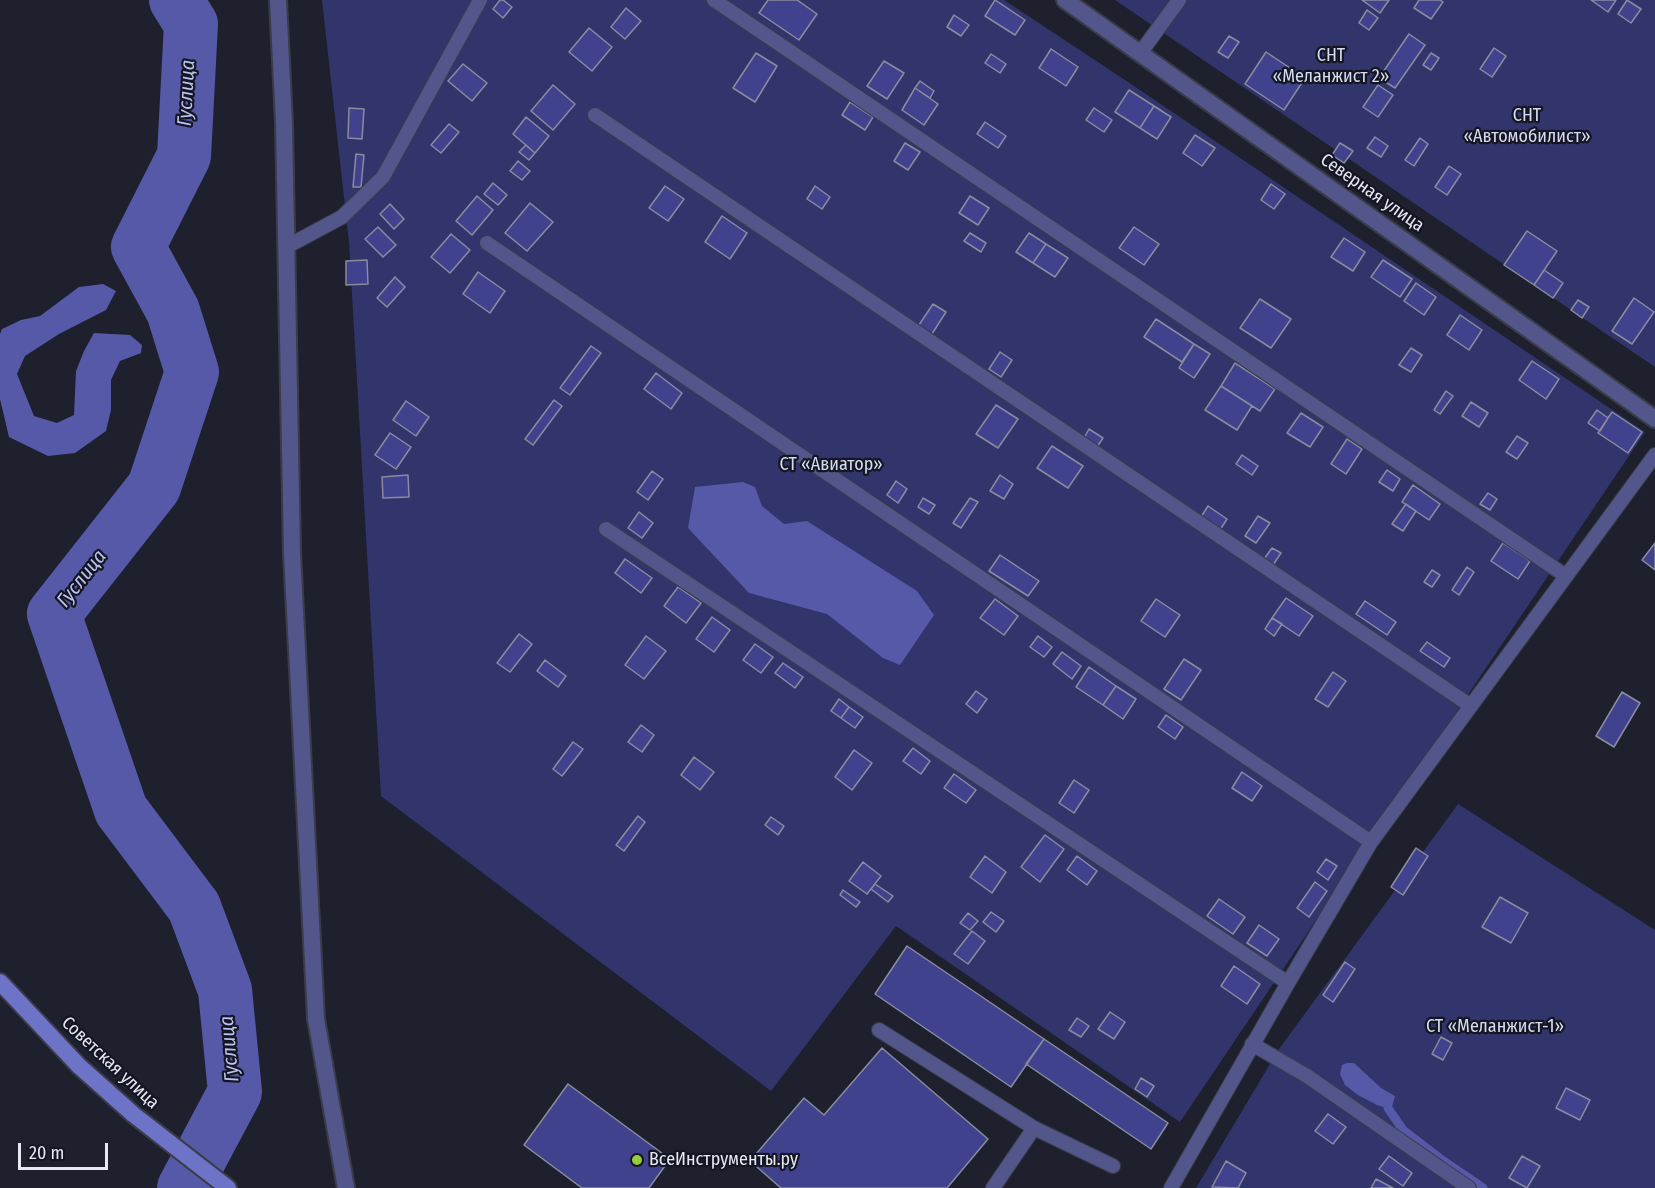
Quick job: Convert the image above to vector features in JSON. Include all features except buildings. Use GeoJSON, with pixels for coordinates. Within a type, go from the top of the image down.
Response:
{"type":"FeatureCollection","features":[{"type":"Feature","properties":{"kind":"main road","name":"Советская улица"},"geometry":{"type":"LineString","coordinates":[[0,982],[79,1066],[134,1115],[228,1188]]}},
{"type":"Feature","properties":{"kind":"street"},"geometry":{"type":"LineString","coordinates":[[278,0],[284,123],[292,553],[316,1019],[346,1188]]}},
{"type":"Feature","properties":{"kind":"street","name":"Северная улица"},"geometry":{"type":"LineString","coordinates":[[1065,0],[1655,419]]}},
{"type":"Feature","properties":{"kind":"lane"},"geometry":{"type":"LineString","coordinates":[[286,247],[342,217],[383,177],[480,0]]}},
{"type":"Feature","properties":{"kind":"lane"},"geometry":{"type":"LineString","coordinates":[[714,0],[1566,576]]}},
{"type":"Feature","properties":{"kind":"lane"},"geometry":{"type":"LineString","coordinates":[[1141,52],[1179,0]]}},
{"type":"Feature","properties":{"kind":"lane"},"geometry":{"type":"LineString","coordinates":[[595,115],[1471,706]]}},
{"type":"Feature","properties":{"kind":"lane"},"geometry":{"type":"LineString","coordinates":[[486,243],[1371,842]]}},
{"type":"Feature","properties":{"kind":"lane"},"geometry":{"type":"LineString","coordinates":[[1171,1188],[1252,1044],[1371,842],[1655,455]]}},
{"type":"Feature","properties":{"kind":"lane"},"geometry":{"type":"LineString","coordinates":[[606,529],[1288,982]]}},
{"type":"Feature","properties":{"kind":"lane"},"geometry":{"type":"LineString","coordinates":[[879,1030],[1034,1128],[1113,1166]]}},
{"type":"Feature","properties":{"kind":"lane"},"geometry":{"type":"LineString","coordinates":[[1252,1044],[1306,1076],[1469,1188]]}},
{"type":"Feature","properties":{"kind":"lane"},"geometry":{"type":"LineString","coordinates":[[993,1188],[1034,1128]]}},
{"type":"Feature","properties":{"kind":"green space","name":"СТ «Авиатор»"},"geometry":{"type":"Polygon","coordinates":[[[322,0],[1004,0],[1645,432],[1180,1122],[896,926],[771,1091],[381,796],[349,242],[322,0]]]}},
{"type":"Feature","properties":{"kind":"green space","name":"СНТ «Автомобилист»"},"geometry":{"type":"Polygon","coordinates":[[[1115,0],[1655,0],[1655,367],[1165,34],[1115,0]]]}},
{"type":"Feature","properties":{"kind":"green space","name":"СТ «Меланжист-1»"},"geometry":{"type":"Polygon","coordinates":[[[1458,804],[1655,930],[1655,1188],[1196,1188],[1279,1049],[1458,804]]]}},
{"type":"Feature","properties":{"kind":"shaded area"},"geometry":{"type":"Polygon","coordinates":[[[103,284],[116,291],[106,310],[59,334],[25,356],[17,374],[34,416],[57,423],[74,415],[76,371],[94,333],[130,335],[142,345],[141,353],[120,361],[111,380],[111,410],[106,431],[75,453],[48,456],[9,437],[0,399],[0,334],[2,329],[21,320],[40,316],[79,287],[103,284]]]}},
{"type":"Feature","properties":{"kind":"shaded area"},"geometry":{"type":"Polygon","coordinates":[[[743,482],[755,487],[762,506],[784,524],[807,521],[917,591],[934,615],[900,665],[883,658],[827,614],[749,593],[688,528],[695,487],[743,482]]]}},
{"type":"Feature","properties":{"kind":"shaded area"},"geometry":{"type":"Polygon","coordinates":[[[1354,1063],[1381,1088],[1395,1096],[1392,1107],[1377,1105],[1345,1085],[1340,1074],[1342,1065],[1354,1063]]]}},
{"type":"Feature","properties":{"kind":"waterway","name":"Гуслица"},"geometry":{"type":"LineString","coordinates":[[176,0],[191,24],[184,156],[138,247],[173,311],[192,372],[154,487],[54,614],[121,810],[194,907],[225,990],[235,1092],[184,1188]]}},
{"type":"Feature","properties":{"kind":"waterway"},"geometry":{"type":"LineString","coordinates":[[1388,1108],[1403,1130],[1483,1188]]}},
{"type":"Feature","properties":{"kind":"place","name":"ВсеИнструменты.ру"},"geometry":{"type":"Point","coordinates":[637,1160]}},
{"type":"Feature","properties":{"kind":"park label","name":"СНТ «Меланжист 2»"},"geometry":{"type":"Point","coordinates":[1331,66]}}]}
